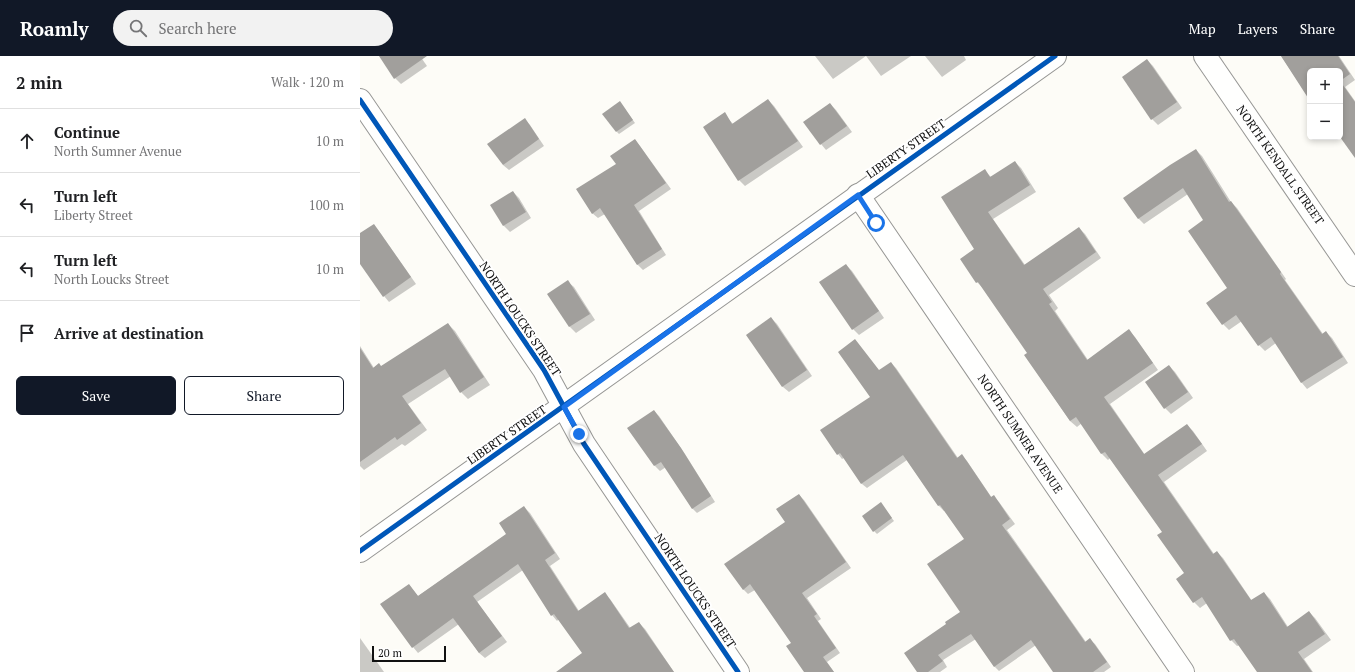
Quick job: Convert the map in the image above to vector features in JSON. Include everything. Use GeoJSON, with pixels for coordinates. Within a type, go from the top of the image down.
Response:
{"type":"FeatureCollection","features":[{"type":"Feature","properties":{"kind":"street","name":"LIBERTY STREET"},"geometry":{"type":"LineString","coordinates":[[360,552],[858,195],[1055,56]]}},
{"type":"Feature","properties":{"kind":"street","name":"NORTH KENDALL STREET"},"geometry":{"type":"LineString","coordinates":[[1205,56],[1355,274]]}},
{"type":"Feature","properties":{"kind":"street","name":"NORTH LOUCKS STREET"},"geometry":{"type":"LineString","coordinates":[[360,100],[544,370],[584,444],[738,672]]}},
{"type":"Feature","properties":{"kind":"street","name":"NORTH SUMNER AVENUE"},"geometry":{"type":"LineString","coordinates":[[858,195],[1183,672]]}},
{"type":"Feature","properties":{"kind":"building"},"geometry":{"type":"Polygon","coordinates":[[[379,56],[427,56],[394,79],[379,56]]]}},
{"type":"Feature","properties":{"kind":"building"},"geometry":{"type":"Polygon","coordinates":[[[1281,56],[1338,56],[1350,74],[1343,79],[1343,68],[1307,68],[1307,96],[1281,56]]]}},
{"type":"Feature","properties":{"kind":"building"},"geometry":{"type":"Polygon","coordinates":[[[1147,59],[1177,102],[1151,120],[1122,77],[1147,59]]]}},
{"type":"Feature","properties":{"kind":"building"},"geometry":{"type":"Polygon","coordinates":[[[1343,85],[1355,102],[1355,158],[1342,140],[1343,85]]]}},
{"type":"Feature","properties":{"kind":"building"},"geometry":{"type":"Polygon","coordinates":[[[768,99],[798,141],[738,181],[703,127],[725,112],[732,124],[768,99]]]}},
{"type":"Feature","properties":{"kind":"building"},"geometry":{"type":"Polygon","coordinates":[[[620,101],[633,120],[616,132],[602,114],[620,101]]]}},
{"type":"Feature","properties":{"kind":"building"},"geometry":{"type":"Polygon","coordinates":[[[830,103],[847,126],[820,145],[803,122],[830,103]]]}},
{"type":"Feature","properties":{"kind":"building"},"geometry":{"type":"Polygon","coordinates":[[[525,118],[539,139],[503,165],[487,144],[525,118]]]}},
{"type":"Feature","properties":{"kind":"building"},"geometry":{"type":"Polygon","coordinates":[[[635,139],[666,183],[634,205],[662,249],[637,265],[600,208],[592,214],[576,189],[616,164],[610,156],[635,139]]]}},
{"type":"Feature","properties":{"kind":"building"},"geometry":{"type":"Polygon","coordinates":[[[1196,149],[1229,202],[1231,201],[1322,334],[1326,331],[1343,357],[1301,383],[1271,337],[1258,346],[1236,315],[1222,325],[1206,303],[1227,288],[1188,231],[1203,220],[1183,188],[1138,219],[1123,198],[1170,165],[1196,149]]]}},
{"type":"Feature","properties":{"kind":"building"},"geometry":{"type":"Polygon","coordinates":[[[1015,161],[1030,185],[988,212],[1024,265],[1079,227],[1096,252],[1043,289],[1052,302],[1049,304],[1087,360],[1129,329],[1153,363],[1104,397],[1144,454],[1187,424],[1202,444],[1158,475],[1213,554],[1217,551],[1251,600],[1264,592],[1287,627],[1309,611],[1325,634],[1298,652],[1312,672],[1257,672],[1234,639],[1230,641],[1202,597],[1193,603],[1176,579],[1184,573],[1157,535],[1162,532],[1105,452],[1101,454],[1076,417],[1070,421],[1024,355],[1027,353],[978,282],[976,283],[960,259],[974,249],[941,197],[985,169],[990,177],[1015,161]]]}},
{"type":"Feature","properties":{"kind":"building"},"geometry":{"type":"Polygon","coordinates":[[[513,191],[526,212],[503,226],[490,205],[513,191]]]}},
{"type":"Feature","properties":{"kind":"building"},"geometry":{"type":"Polygon","coordinates":[[[374,224],[411,277],[383,297],[360,264],[360,233],[374,224]]]}},
{"type":"Feature","properties":{"kind":"building"},"geometry":{"type":"Polygon","coordinates":[[[846,264],[879,311],[852,330],[819,282],[846,264]]]}},
{"type":"Feature","properties":{"kind":"building"},"geometry":{"type":"Polygon","coordinates":[[[568,280],[590,314],[569,327],[547,294],[568,280]]]}},
{"type":"Feature","properties":{"kind":"building"},"geometry":{"type":"Polygon","coordinates":[[[771,317],[807,370],[782,387],[746,335],[771,317]]]}},
{"type":"Feature","properties":{"kind":"building"},"geometry":{"type":"Polygon","coordinates":[[[448,323],[484,377],[460,393],[445,369],[402,396],[421,423],[397,440],[395,437],[360,462],[360,348],[373,368],[379,363],[381,366],[448,323]]]}},
{"type":"Feature","properties":{"kind":"building"},"geometry":{"type":"Polygon","coordinates":[[[855,339],[879,370],[891,362],[957,458],[962,454],[991,497],[994,495],[1010,519],[1002,525],[1085,642],[1090,638],[1107,662],[1093,672],[1053,672],[1031,640],[994,667],[971,634],[938,655],[943,661],[928,672],[917,672],[904,653],[946,624],[945,622],[960,612],[927,564],[964,539],[940,505],[938,506],[903,455],[861,484],[840,453],[837,455],[820,430],[870,397],[838,352],[855,339]]]}},
{"type":"Feature","properties":{"kind":"building"},"geometry":{"type":"Polygon","coordinates":[[[1169,365],[1188,392],[1164,409],[1145,382],[1169,365]]]}},
{"type":"Feature","properties":{"kind":"building"},"geometry":{"type":"Polygon","coordinates":[[[654,410],[681,448],[711,496],[692,509],[661,462],[654,466],[627,428],[654,410]]]}},
{"type":"Feature","properties":{"kind":"building"},"geometry":{"type":"Polygon","coordinates":[[[799,494],[846,562],[802,593],[817,614],[814,616],[836,648],[823,657],[834,672],[804,672],[786,646],[791,643],[750,584],[743,590],[724,564],[785,522],[776,509],[799,494]]]}},
{"type":"Feature","properties":{"kind":"building"},"geometry":{"type":"Polygon","coordinates":[[[881,502],[892,518],[873,532],[862,516],[881,502]]]}},
{"type":"Feature","properties":{"kind":"building"},"geometry":{"type":"Polygon","coordinates":[[[524,506],[555,553],[545,560],[578,611],[605,592],[629,628],[639,622],[674,672],[556,672],[582,653],[554,614],[551,616],[518,564],[473,596],[502,636],[479,653],[453,618],[412,648],[380,604],[409,584],[418,596],[506,534],[499,523],[524,506]]]}},
{"type":"Feature","properties":{"kind":"cycle path"},"geometry":{"type":"LineString","coordinates":[[360,551],[1055,56]]}},
{"type":"Feature","properties":{"kind":"cycle path"},"geometry":{"type":"LineString","coordinates":[[360,100],[544,370],[584,444],[738,672]]}},
{"type":"Feature","properties":{"kind":"route"},"geometry":{"type":"LineString","coordinates":[[579,434],[564,407],[858,195],[876,223]]}}]}
